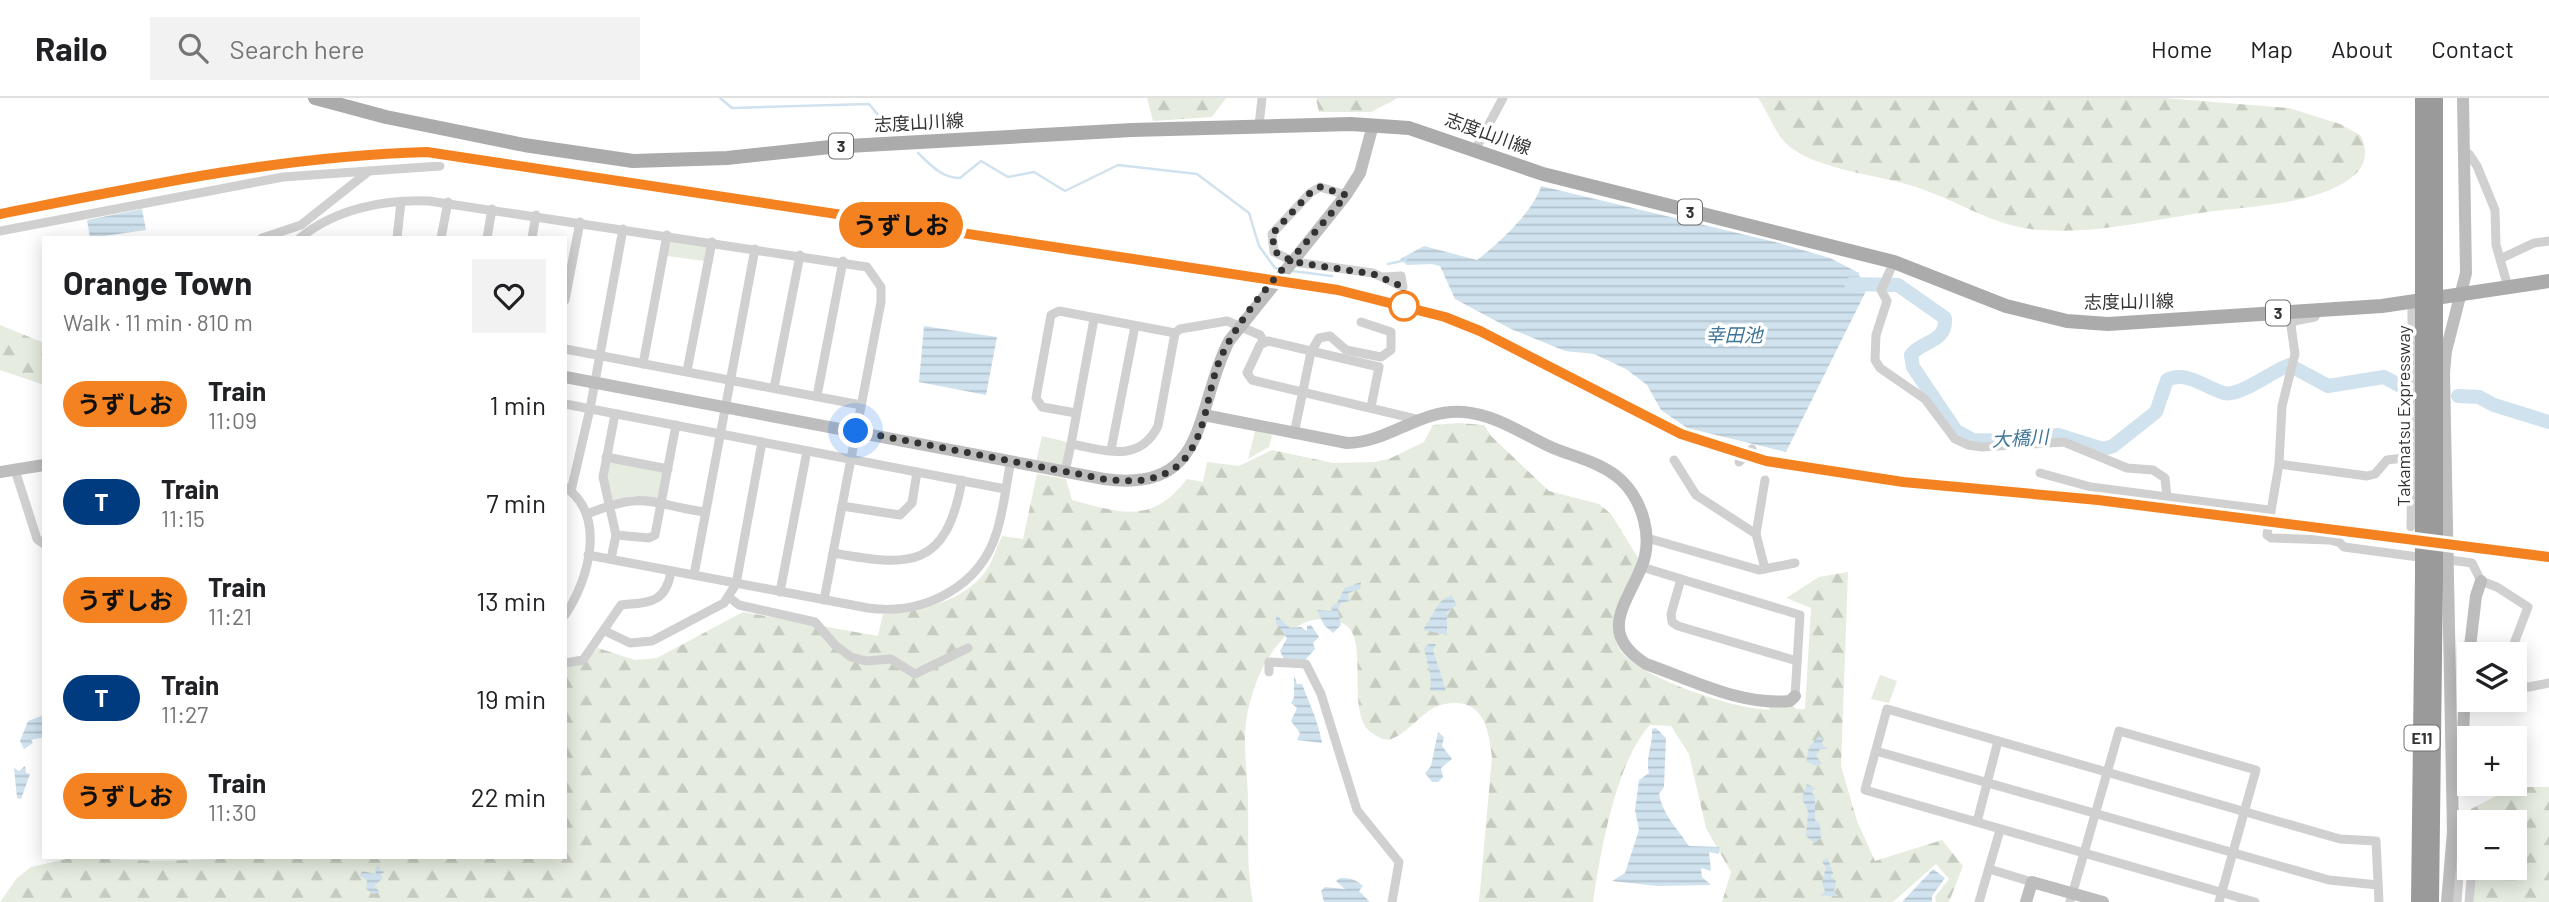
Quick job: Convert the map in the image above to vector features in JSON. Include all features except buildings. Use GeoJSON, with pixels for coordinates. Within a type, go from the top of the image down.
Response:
{"type":"FeatureCollection","features":[{"type":"Feature","properties":{"kind":"highway","name":"Takamatsu Expressway"},"geometry":{"type":"LineString","coordinates":[[2423,98],[2435,578],[2431,902]]}},
{"type":"Feature","properties":{"kind":"highway","name":"Takamatsu Expressway"},"geometry":{"type":"LineString","coordinates":[[2428,269],[2435,98]]}},
{"type":"Feature","properties":{"kind":"highway","name":"Takamatsu Expressway"},"geometry":{"type":"LineString","coordinates":[[2419,902],[2435,578]]}},
{"type":"Feature","properties":{"kind":"main road","name":"志度山川線"},"geometry":{"type":"LineString","coordinates":[[315,98],[386,117],[524,145],[633,161],[727,158],[830,147],[1259,126],[1373,125],[1409,128],[1543,174],[1894,262],[2006,306],[2067,321],[2108,324],[2412,303],[2549,281]]}},
{"type":"Feature","properties":{"kind":"street"},"geometry":{"type":"LineString","coordinates":[[1259,126],[1262,98]]}},
{"type":"Feature","properties":{"kind":"street"},"geometry":{"type":"LineString","coordinates":[[1475,150],[1503,98]]}},
{"type":"Feature","properties":{"kind":"street"},"geometry":{"type":"LineString","coordinates":[[2446,902],[2453,832],[2453,792],[2435,578],[2445,436],[2446,351],[2466,274],[2463,98]]}},
{"type":"Feature","properties":{"kind":"street"},"geometry":{"type":"LineString","coordinates":[[567,377],[1065,472],[1125,482],[1159,477],[1187,455],[1196,440],[1220,358],[1235,332],[1346,195],[1360,173],[1373,125]]}},
{"type":"Feature","properties":{"kind":"street"},"geometry":{"type":"LineString","coordinates":[[2464,154],[2469,154],[2477,166],[2495,210],[2496,245],[2502,258],[2508,287]]}},
{"type":"Feature","properties":{"kind":"street"},"geometry":{"type":"LineString","coordinates":[[0,231],[283,177],[440,166]]}},
{"type":"Feature","properties":{"kind":"street"},"geometry":{"type":"LineString","coordinates":[[268,236],[301,225],[369,171]]}},
{"type":"Feature","properties":{"kind":"street"},"geometry":{"type":"LineString","coordinates":[[1346,195],[1320,187],[1310,193],[1272,234],[1275,252],[1294,262],[1383,277]]}},
{"type":"Feature","properties":{"kind":"street"},"geometry":{"type":"LineString","coordinates":[[397,236],[401,202]]}},
{"type":"Feature","properties":{"kind":"street"},"geometry":{"type":"LineString","coordinates":[[303,236],[335,215],[401,202],[448,202],[843,261],[867,267],[881,287],[881,302],[824,600]]}},
{"type":"Feature","properties":{"kind":"street"},"geometry":{"type":"LineString","coordinates":[[442,236],[448,202]]}},
{"type":"Feature","properties":{"kind":"street"},"geometry":{"type":"LineString","coordinates":[[487,236],[492,209]]}},
{"type":"Feature","properties":{"kind":"street"},"geometry":{"type":"LineString","coordinates":[[532,236],[536,215]]}},
{"type":"Feature","properties":{"kind":"street"},"geometry":{"type":"LineString","coordinates":[[567,290],[580,222]]}},
{"type":"Feature","properties":{"kind":"street"},"geometry":{"type":"LineString","coordinates":[[567,611],[582,582],[591,531],[587,514],[568,489],[590,409],[624,229]]}},
{"type":"Feature","properties":{"kind":"street"},"geometry":{"type":"LineString","coordinates":[[643,363],[667,235]]}},
{"type":"Feature","properties":{"kind":"street"},"geometry":{"type":"LineString","coordinates":[[2502,258],[2534,243],[2549,241]]}},
{"type":"Feature","properties":{"kind":"street"},"geometry":{"type":"LineString","coordinates":[[687,371],[712,242]]}},
{"type":"Feature","properties":{"kind":"street"},"geometry":{"type":"LineString","coordinates":[[694,575],[755,249]]}},
{"type":"Feature","properties":{"kind":"street"},"geometry":{"type":"LineString","coordinates":[[774,388],[800,255]]}},
{"type":"Feature","properties":{"kind":"street"},"geometry":{"type":"LineString","coordinates":[[817,396],[843,261]]}},
{"type":"Feature","properties":{"kind":"street"},"geometry":{"type":"LineString","coordinates":[[1894,262],[1881,290],[1887,301],[1876,335],[1875,360],[1880,368],[1925,399],[1955,439],[1968,445],[1983,447],[2064,442],[2127,468],[2153,470],[2165,478],[2167,497]]}},
{"type":"Feature","properties":{"kind":"street"},"geometry":{"type":"LineString","coordinates":[[2411,527],[2412,303]]}},
{"type":"Feature","properties":{"kind":"street"},"geometry":{"type":"LineString","coordinates":[[2317,310],[2315,317],[2294,321],[2291,326],[2295,354],[2282,406],[2278,464],[2267,535],[2270,538],[2330,540],[2339,542],[2344,548],[2472,562],[2481,581],[2476,596],[2467,677],[2461,778],[2453,792]]}},
{"type":"Feature","properties":{"kind":"street"},"geometry":{"type":"LineString","coordinates":[[1076,413],[1042,407],[1036,398],[1051,314],[1059,311],[1175,333]]}},
{"type":"Feature","properties":{"kind":"street"},"geometry":{"type":"LineString","coordinates":[[1065,472],[1094,319]]}},
{"type":"Feature","properties":{"kind":"street"},"geometry":{"type":"LineString","coordinates":[[1294,434],[1311,352],[1319,338],[1330,336],[1346,350],[1386,356],[1394,344],[1391,332],[1361,322]]}},
{"type":"Feature","properties":{"kind":"street"},"geometry":{"type":"LineString","coordinates":[[1070,444],[1131,451],[1151,440],[1158,426],[1175,333],[1180,329],[1205,324],[1231,323],[1260,335],[1264,342],[1380,367],[1371,407]]}},
{"type":"Feature","properties":{"kind":"street"},"geometry":{"type":"LineString","coordinates":[[1111,450],[1135,326]]}},
{"type":"Feature","properties":{"kind":"street"},"geometry":{"type":"LineString","coordinates":[[1264,342],[1247,373],[1252,380],[1416,419]]}},
{"type":"Feature","properties":{"kind":"street"},"geometry":{"type":"LineString","coordinates":[[567,349],[861,405]]}},
{"type":"Feature","properties":{"kind":"street"},"geometry":{"type":"LineString","coordinates":[[567,404],[1005,489]]}},
{"type":"Feature","properties":{"kind":"street"},"geometry":{"type":"LineString","coordinates":[[1204,415],[1334,443],[1360,443],[1416,419],[1464,412],[1486,417],[1602,467],[1620,479],[1632,493],[1641,509],[1647,538],[1642,567],[1621,605],[1618,617],[1619,631],[1633,656],[1646,664],[1735,695],[1766,702],[1790,701],[1795,696],[1800,615],[1642,567]]}},
{"type":"Feature","properties":{"kind":"street"},"geometry":{"type":"LineString","coordinates":[[611,559],[616,535],[603,477],[615,414]]}},
{"type":"Feature","properties":{"kind":"street"},"geometry":{"type":"LineString","coordinates":[[616,535],[649,538],[655,535],[676,425]]}},
{"type":"Feature","properties":{"kind":"street"},"geometry":{"type":"LineString","coordinates":[[605,631],[630,643],[652,641],[730,597],[736,584],[762,442]]}},
{"type":"Feature","properties":{"kind":"street"},"geometry":{"type":"LineString","coordinates":[[1740,462],[1752,449]]}},
{"type":"Feature","properties":{"kind":"street"},"geometry":{"type":"LineString","coordinates":[[780,592],[807,451]]}},
{"type":"Feature","properties":{"kind":"street"},"geometry":{"type":"LineString","coordinates":[[606,457],[667,469]]}},
{"type":"Feature","properties":{"kind":"street"},"geometry":{"type":"LineString","coordinates":[[2278,464],[2367,475],[2375,474],[2387,460],[2412,457]]}},
{"type":"Feature","properties":{"kind":"street"},"geometry":{"type":"LineString","coordinates":[[1674,460],[1696,495],[1756,534]]}},
{"type":"Feature","properties":{"kind":"street"},"geometry":{"type":"LineString","coordinates":[[588,555],[824,600],[892,610],[914,607],[946,595],[972,575],[985,558],[997,534],[1011,461]]}},
{"type":"Feature","properties":{"kind":"street"},"geometry":{"type":"LineString","coordinates":[[0,472],[42,465]]}},
{"type":"Feature","properties":{"kind":"street"},"geometry":{"type":"LineString","coordinates":[[15,470],[37,539],[42,543]]}},
{"type":"Feature","properties":{"kind":"street"},"geometry":{"type":"LineString","coordinates":[[842,506],[900,515],[912,503],[917,472]]}},
{"type":"Feature","properties":{"kind":"street"},"geometry":{"type":"LineString","coordinates":[[2040,473],[2091,487],[2269,510]]}},
{"type":"Feature","properties":{"kind":"street"},"geometry":{"type":"LineString","coordinates":[[833,553],[896,562],[931,550],[954,518],[962,480]]}},
{"type":"Feature","properties":{"kind":"street"},"geometry":{"type":"LineString","coordinates":[[1765,480],[1756,534],[1765,569]]}},
{"type":"Feature","properties":{"kind":"street"},"geometry":{"type":"LineString","coordinates":[[587,514],[635,499],[661,501],[705,512]]}},
{"type":"Feature","properties":{"kind":"street"},"geometry":{"type":"LineString","coordinates":[[1647,538],[1765,569],[1795,563]]}},
{"type":"Feature","properties":{"kind":"street"},"geometry":{"type":"LineString","coordinates":[[567,663],[583,660],[621,605],[639,605],[657,598],[665,590],[671,571]]}},
{"type":"Feature","properties":{"kind":"street"},"geometry":{"type":"LineString","coordinates":[[1681,579],[1671,614],[1672,622],[1797,661]]}},
{"type":"Feature","properties":{"kind":"street"},"geometry":{"type":"LineString","coordinates":[[2481,581],[2497,587],[2529,609],[2515,642]]}},
{"type":"Feature","properties":{"kind":"street"},"geometry":{"type":"LineString","coordinates":[[730,597],[739,605],[815,622],[835,645],[851,657],[866,661],[891,659],[915,674],[968,648]]}},
{"type":"Feature","properties":{"kind":"street"},"geometry":{"type":"LineString","coordinates":[[1269,672],[1269,662],[1306,664],[1321,694],[1357,810],[1399,862],[1392,902]]}},
{"type":"Feature","properties":{"kind":"street"},"geometry":{"type":"LineString","coordinates":[[2527,687],[2549,683]]}},
{"type":"Feature","properties":{"kind":"street"},"geometry":{"type":"LineString","coordinates":[[2255,902],[2221,897],[2084,853],[1866,790],[1888,709],[2340,839],[2376,841],[2379,902]]}},
{"type":"Feature","properties":{"kind":"street"},"geometry":{"type":"LineString","coordinates":[[2071,897],[2119,731],[2256,770],[2221,897]]}},
{"type":"Feature","properties":{"kind":"street"},"geometry":{"type":"LineString","coordinates":[[1977,822],[1998,741]]}},
{"type":"Feature","properties":{"kind":"street"},"geometry":{"type":"LineString","coordinates":[[1876,751],[2329,880],[2378,885]]}},
{"type":"Feature","properties":{"kind":"street"},"geometry":{"type":"LineString","coordinates":[[1979,902],[2000,830]]}},
{"type":"Feature","properties":{"kind":"street"},"geometry":{"type":"LineString","coordinates":[[2453,832],[2460,832],[2462,836],[2457,902]]}},
{"type":"Feature","properties":{"kind":"street"},"geometry":{"type":"LineString","coordinates":[[1989,869],[2071,897],[2103,902]]}},
{"type":"Feature","properties":{"kind":"street"},"geometry":{"type":"LineString","coordinates":[[2469,902],[2471,880]]}},
{"type":"Feature","properties":{"kind":"street"},"geometry":{"type":"LineString","coordinates":[[2026,902],[2032,882]]}},
{"type":"Feature","properties":{"kind":"green space"},"geometry":{"type":"Polygon","coordinates":[[[1147,98],[1226,98],[1212,117],[1153,121],[1147,98]]]}},
{"type":"Feature","properties":{"kind":"green space"},"geometry":{"type":"Polygon","coordinates":[[[1316,98],[1398,98],[1371,112],[1319,112],[1316,98]]]}},
{"type":"Feature","properties":{"kind":"green space"},"geometry":{"type":"Polygon","coordinates":[[[1758,98],[2165,98],[2289,108],[2340,124],[2360,135],[2365,146],[2365,158],[2352,177],[2336,187],[2298,200],[2098,229],[2040,230],[2007,224],[1916,187],[1833,167],[1802,155],[1780,136],[1758,98]]]}},
{"type":"Feature","properties":{"kind":"green space"},"geometry":{"type":"Polygon","coordinates":[[[671,239],[708,246],[704,261],[667,256],[671,239]]]}},
{"type":"Feature","properties":{"kind":"green space"},"geometry":{"type":"Polygon","coordinates":[[[0,325],[42,342],[42,384],[0,370],[0,325]]]}},
{"type":"Feature","properties":{"kind":"green space"},"geometry":{"type":"Polygon","coordinates":[[[1433,425],[1484,425],[1491,436],[1549,491],[1599,504],[1611,514],[1640,561],[1624,589],[1617,609],[1614,630],[1616,641],[1622,652],[1634,663],[1690,691],[1749,708],[1805,709],[1811,608],[1786,598],[1819,577],[1848,572],[1841,766],[1857,821],[1875,861],[1942,840],[1963,866],[1949,902],[1936,902],[1935,897],[1949,879],[1936,864],[1893,902],[1722,902],[1731,872],[1706,828],[1689,754],[1671,726],[1650,725],[1638,741],[1619,784],[1605,834],[1593,902],[1479,902],[1492,757],[1484,721],[1473,708],[1465,704],[1448,703],[1430,710],[1391,739],[1372,733],[1364,723],[1360,710],[1356,644],[1352,632],[1339,621],[1321,619],[1298,626],[1286,636],[1266,663],[1252,694],[1245,750],[1253,902],[0,902],[17,878],[31,867],[67,859],[567,859],[567,666],[586,661],[598,648],[635,660],[657,658],[743,612],[878,636],[883,614],[927,607],[956,596],[980,578],[989,566],[1002,536],[1023,539],[1037,474],[1066,479],[1072,500],[1106,509],[1135,512],[1161,504],[1187,479],[1203,482],[1207,462],[1239,466],[1272,450],[1333,463],[1374,462],[1389,459],[1424,442],[1433,425]]]}},
{"type":"Feature","properties":{"kind":"green space"},"geometry":{"type":"Polygon","coordinates":[[[1255,431],[1272,435],[1269,447],[1248,459],[1255,431]]]}},
{"type":"Feature","properties":{"kind":"green space"},"geometry":{"type":"Polygon","coordinates":[[[1042,436],[1067,442],[1062,468],[1036,462],[1042,436]]]}},
{"type":"Feature","properties":{"kind":"green space"},"geometry":{"type":"Polygon","coordinates":[[[613,462],[664,472],[659,498],[633,496],[612,501],[607,479],[609,464],[613,462]]]}},
{"type":"Feature","properties":{"kind":"green space"},"geometry":{"type":"Polygon","coordinates":[[[1880,675],[1897,681],[1889,703],[1871,699],[1880,675]]]}},
{"type":"Feature","properties":{"kind":"green space"},"geometry":{"type":"Polygon","coordinates":[[[1768,706],[1795,707],[1798,715],[1792,721],[1776,720],[1768,706]]]}},
{"type":"Feature","properties":{"kind":"green space"},"geometry":{"type":"Polygon","coordinates":[[[2527,787],[2549,787],[2549,902],[2470,902],[2471,880],[2527,880],[2527,810],[2471,809],[2496,796],[2527,796],[2527,787]]]}},
{"type":"Feature","properties":{"kind":"water","name":"幸田池"},"geometry":{"type":"Polygon","coordinates":[[[1541,186],[1775,242],[1830,258],[1859,273],[1860,279],[1869,285],[1786,452],[1687,428],[1661,410],[1647,385],[1626,369],[1594,354],[1565,351],[1511,329],[1455,299],[1440,266],[1407,265],[1400,259],[1424,246],[1477,260],[1523,216],[1541,186]]]}},
{"type":"Feature","properties":{"kind":"water"},"geometry":{"type":"Polygon","coordinates":[[[142,209],[146,230],[90,236],[87,220],[142,209]]]}},
{"type":"Feature","properties":{"kind":"water"},"geometry":{"type":"Polygon","coordinates":[[[924,326],[997,337],[986,395],[919,382],[924,326]]]}},
{"type":"Feature","properties":{"kind":"water"},"geometry":{"type":"Polygon","coordinates":[[[1361,582],[1360,589],[1348,593],[1349,601],[1341,603],[1338,609],[1341,625],[1333,633],[1324,625],[1317,610],[1332,611],[1331,607],[1337,603],[1345,588],[1361,582]]]}},
{"type":"Feature","properties":{"kind":"water"},"geometry":{"type":"Polygon","coordinates":[[[1451,595],[1457,605],[1447,612],[1447,635],[1423,630],[1440,602],[1451,595]]]}},
{"type":"Feature","properties":{"kind":"water"},"geometry":{"type":"Polygon","coordinates":[[[1276,615],[1290,628],[1301,627],[1307,631],[1307,626],[1311,625],[1319,637],[1313,643],[1315,649],[1305,660],[1284,659],[1280,651],[1287,638],[1276,623],[1276,615]]]}},
{"type":"Feature","properties":{"kind":"water"},"geometry":{"type":"Polygon","coordinates":[[[1429,644],[1436,644],[1433,650],[1446,691],[1430,691],[1430,675],[1424,648],[1429,644]]]}},
{"type":"Feature","properties":{"kind":"water"},"geometry":{"type":"Polygon","coordinates":[[[1294,675],[1297,684],[1302,684],[1322,743],[1297,740],[1300,733],[1291,721],[1297,708],[1291,703],[1294,697],[1294,675]]]}},
{"type":"Feature","properties":{"kind":"water"},"geometry":{"type":"Polygon","coordinates":[[[42,716],[42,737],[31,740],[33,743],[24,749],[20,741],[28,721],[42,716]]]}},
{"type":"Feature","properties":{"kind":"water"},"geometry":{"type":"Polygon","coordinates":[[[1656,728],[1666,738],[1664,787],[1659,794],[1667,815],[1689,846],[1720,847],[1719,854],[1709,852],[1711,871],[1701,868],[1702,877],[1711,885],[1657,886],[1612,881],[1625,873],[1639,830],[1635,810],[1639,780],[1649,773],[1652,729],[1656,728]]]}},
{"type":"Feature","properties":{"kind":"water"},"geometry":{"type":"Polygon","coordinates":[[[1438,732],[1444,737],[1442,746],[1452,759],[1441,768],[1443,777],[1438,782],[1432,782],[1425,773],[1431,766],[1438,732]]]}},
{"type":"Feature","properties":{"kind":"water"},"geometry":{"type":"Polygon","coordinates":[[[1819,736],[1827,749],[1820,749],[1816,756],[1822,763],[1817,766],[1806,762],[1809,747],[1819,736]]]}},
{"type":"Feature","properties":{"kind":"water"},"geometry":{"type":"Polygon","coordinates":[[[25,766],[26,773],[30,774],[21,799],[17,798],[14,768],[19,771],[25,766]]]}},
{"type":"Feature","properties":{"kind":"water"},"geometry":{"type":"Polygon","coordinates":[[[1807,784],[1816,788],[1811,792],[1815,796],[1815,820],[1820,824],[1821,838],[1814,843],[1806,836],[1808,812],[1802,798],[1807,784]]]}},
{"type":"Feature","properties":{"kind":"water"},"geometry":{"type":"Polygon","coordinates":[[[1827,857],[1833,873],[1831,877],[1836,881],[1834,891],[1838,896],[1821,896],[1825,891],[1822,883],[1826,867],[1822,862],[1827,857]]]}},
{"type":"Feature","properties":{"kind":"water"},"geometry":{"type":"Polygon","coordinates":[[[379,865],[380,870],[385,872],[380,874],[383,878],[374,886],[380,892],[373,894],[366,889],[367,880],[360,876],[362,871],[376,874],[375,869],[379,865]]]}},
{"type":"Feature","properties":{"kind":"water"},"geometry":{"type":"Polygon","coordinates":[[[1933,869],[1945,878],[1932,896],[1932,902],[1902,902],[1933,869]]]}},
{"type":"Feature","properties":{"kind":"water"},"geometry":{"type":"Polygon","coordinates":[[[1340,878],[1353,879],[1363,886],[1359,891],[1370,902],[1324,902],[1321,891],[1325,887],[1345,889],[1336,881],[1340,878]]]}},
{"type":"Feature","properties":{"kind":"waterway"},"geometry":{"type":"LineString","coordinates":[[720,98],[732,108],[869,104],[889,128]]}},
{"type":"Feature","properties":{"kind":"waterway"},"geometry":{"type":"LineString","coordinates":[[918,153],[947,176],[960,178],[981,161],[1008,177],[1034,172],[1065,191],[1118,165],[1197,174],[1249,213],[1259,246],[1275,268],[1282,269]]}},
{"type":"Feature","properties":{"kind":"waterway"},"geometry":{"type":"LineString","coordinates":[[1388,264],[1406,260]]}},
{"type":"Feature","properties":{"kind":"waterway"},"geometry":{"type":"LineString","coordinates":[[1292,271],[1332,276]]}},
{"type":"Feature","properties":{"kind":"waterway","name":"大橋川"},"geometry":{"type":"LineString","coordinates":[[1851,284],[1898,285],[1945,318],[1945,326],[1938,337],[1911,355],[1913,367],[1956,431],[1973,440],[2011,441],[2058,435],[2103,449],[2113,446],[2156,412],[2167,380],[2174,377],[2189,378],[2217,391],[2231,393],[2289,365],[2328,386],[2384,377],[2406,389]]}},
{"type":"Feature","properties":{"kind":"waterway","name":"大橋川"},"geometry":{"type":"LineString","coordinates":[[2458,396],[2479,397],[2494,405],[2549,422]]}},
{"type":"Feature","properties":{"kind":"railway"},"geometry":{"type":"LineString","coordinates":[[0,214],[159,183],[266,166],[319,159],[427,152],[1338,290],[1445,317],[1480,331],[1681,434],[1766,461],[1903,482],[2098,500],[2549,557]]}},
{"type":"Feature","properties":{"kind":"train","name":"うずしお"},"geometry":{"type":"LineString","coordinates":[[0,214],[224,170],[371,153],[427,152],[1287,280],[1395,303],[1445,317],[1480,331],[1681,434],[1727,451],[1766,461],[1903,482],[2098,500],[2263,523],[2549,557]]}},
{"type":"Feature","properties":{"kind":"route"},"geometry":{"type":"LineString","coordinates":[[856,431],[1104,479],[1125,482],[1159,477],[1176,467],[1196,440],[1220,358],[1229,341],[1241,323],[1287,267],[1300,251],[1334,211],[1346,195],[1332,188],[1320,187],[1310,193],[1272,234],[1271,244],[1275,252],[1282,258],[1294,262],[1310,262],[1383,277],[1397,287],[1403,287],[1404,306]]}}]}
